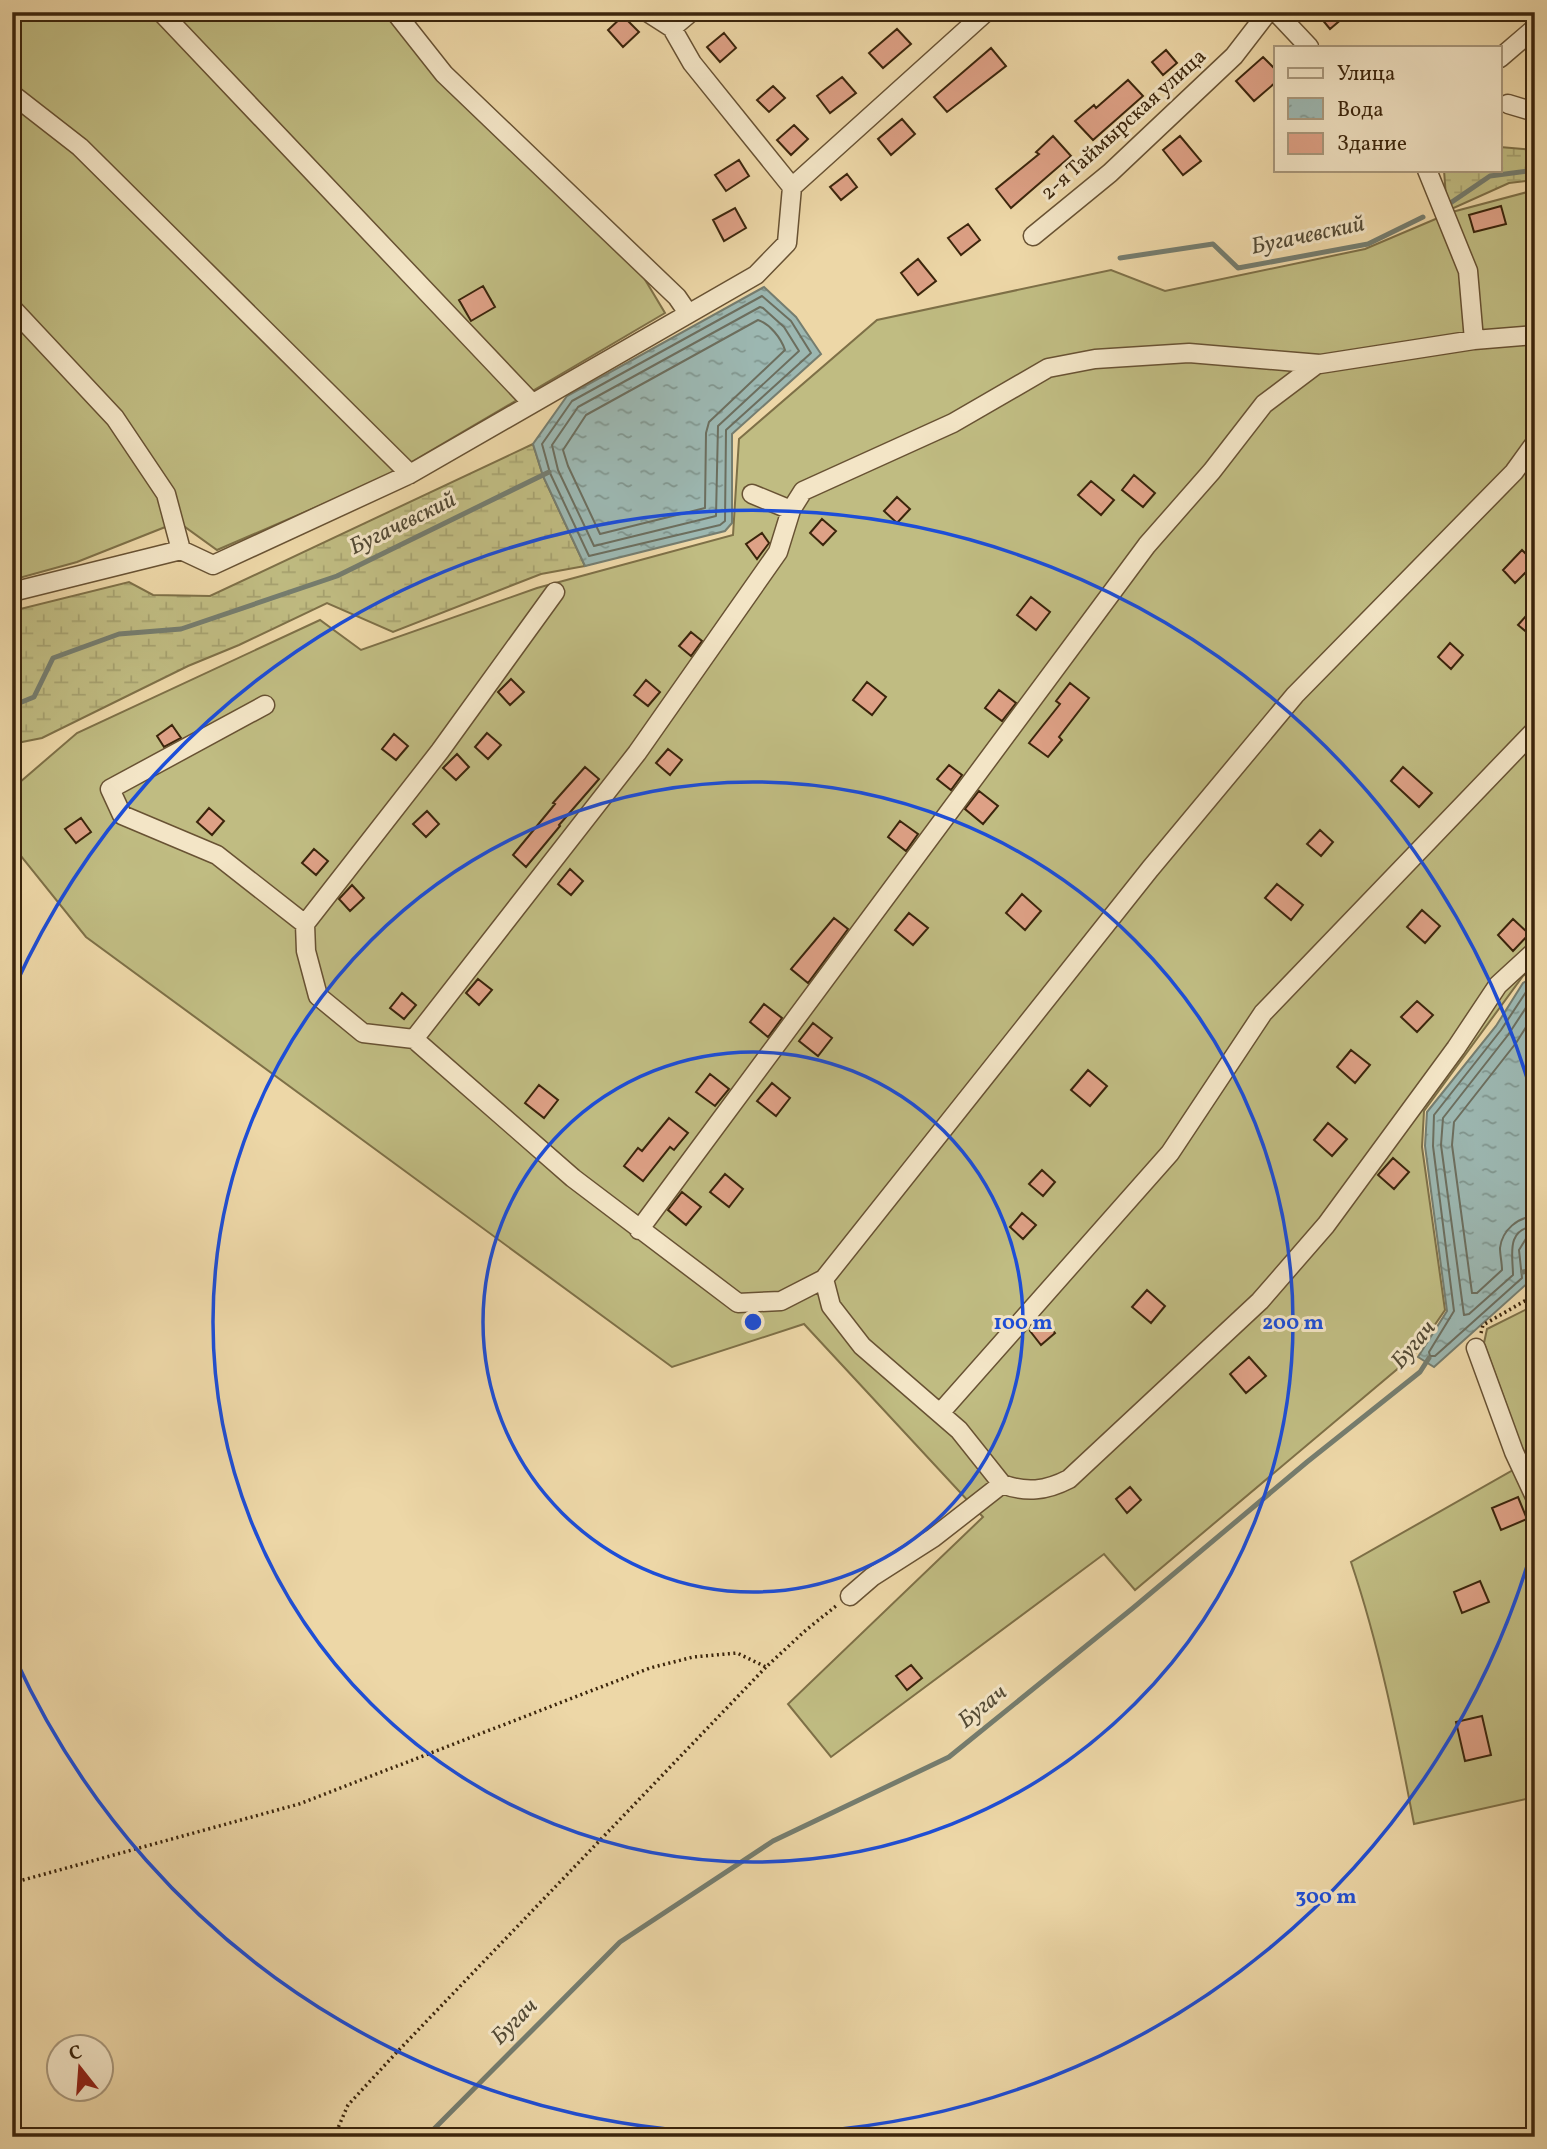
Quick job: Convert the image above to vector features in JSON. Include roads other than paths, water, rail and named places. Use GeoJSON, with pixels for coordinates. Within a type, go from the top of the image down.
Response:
{"type":"FeatureCollection","features":[{"type":"Feature","properties":{"kind":"street"},"geometry":{"type":"LineString","coordinates":[[161,12],[532,403]]}},
{"type":"Feature","properties":{"kind":"street"},"geometry":{"type":"LineString","coordinates":[[395,12],[444,74],[677,297],[688,313]]}},
{"type":"Feature","properties":{"kind":"street"},"geometry":{"type":"LineString","coordinates":[[647,12],[672,28],[692,63],[792,187]]}},
{"type":"Feature","properties":{"kind":"street"},"geometry":{"type":"LineString","coordinates":[[672,28],[691,12]]}},
{"type":"Feature","properties":{"kind":"street"},"geometry":{"type":"LineString","coordinates":[[12,592],[181,550],[213,565],[410,474],[756,275],[787,243],[792,187],[986,12]]}},
{"type":"Feature","properties":{"kind":"street","name":"2-я Таймырская улица"},"geometry":{"type":"LineString","coordinates":[[1034,236],[1110,173],[1215,74],[1268,12]]}},
{"type":"Feature","properties":{"kind":"street"},"geometry":{"type":"LineString","coordinates":[[1276,12],[1308,46]]}},
{"type":"Feature","properties":{"kind":"street"},"geometry":{"type":"LineString","coordinates":[[1502,56],[1535,28]]}},
{"type":"Feature","properties":{"kind":"street"},"geometry":{"type":"LineString","coordinates":[[12,94],[80,147],[410,474]]}},
{"type":"Feature","properties":{"kind":"street"},"geometry":{"type":"LineString","coordinates":[[1508,104],[1535,112]]}},
{"type":"Feature","properties":{"kind":"street"},"geometry":{"type":"LineString","coordinates":[[1428,172],[1468,271],[1474,340]]}},
{"type":"Feature","properties":{"kind":"street"},"geometry":{"type":"LineString","coordinates":[[12,308],[115,418],[166,494],[181,550]]}},
{"type":"Feature","properties":{"kind":"street"},"geometry":{"type":"LineString","coordinates":[[414,1039],[637,753],[778,552],[791,510],[803,491],[953,423],[1048,368],[1095,359],[1189,353],[1317,364],[1474,340],[1535,335]]}},
{"type":"Feature","properties":{"kind":"street"},"geometry":{"type":"LineString","coordinates":[[639,1230],[1147,545],[1212,471],[1264,404],[1317,364]]}},
{"type":"Feature","properties":{"kind":"street"},"geometry":{"type":"LineString","coordinates":[[555,592],[440,751],[305,923],[306,951],[318,996],[363,1033],[414,1039],[573,1178],[738,1303],[781,1301],[824,1279],[1150,869],[1295,695],[1514,472],[1535,443]]}},
{"type":"Feature","properties":{"kind":"street"},"geometry":{"type":"LineString","coordinates":[[752,494],[791,510]]}},
{"type":"Feature","properties":{"kind":"street"},"geometry":{"type":"LineString","coordinates":[[265,705],[110,789],[122,815],[217,855],[305,923]]}},
{"type":"Feature","properties":{"kind":"street"},"geometry":{"type":"LineString","coordinates":[[940,1413],[1170,1153],[1263,1013],[1535,730]]}},
{"type":"Feature","properties":{"kind":"street"},"geometry":{"type":"LineString","coordinates":[[824,1279],[831,1306],[862,1346],[959,1430],[1002,1484],[1021,1491],[1052,1488],[1069,1479],[1260,1301],[1326,1226],[1456,1048],[1498,985],[1535,951]]}},
{"type":"Feature","properties":{"kind":"street"},"geometry":{"type":"LineString","coordinates":[[1476,1348],[1514,1452],[1535,1497]]}},
{"type":"Feature","properties":{"kind":"street"},"geometry":{"type":"LineString","coordinates":[[849,1596],[872,1577],[933,1538],[1002,1484]]}},
{"type":"Feature","properties":{"kind":"water"},"geometry":{"type":"Polygon","coordinates":[[[764,287],[796,317],[821,354],[732,434],[732,523],[725,531],[585,566],[543,476],[533,444],[567,396],[764,287]]]}},
{"type":"Feature","properties":{"kind":"water"},"geometry":{"type":"Polygon","coordinates":[[[1535,976],[1535,1238],[1526,1250],[1531,1280],[1434,1367],[1418,1357],[1447,1311],[1425,1146],[1427,1112],[1496,1026],[1523,983],[1535,976]]]}},
{"type":"Feature","properties":{"kind":"waterway","name":"Бугачевский"},"geometry":{"type":"LineString","coordinates":[[1446,206],[1490,176],[1535,170]]}},
{"type":"Feature","properties":{"kind":"waterway","name":"Бугачевский"},"geometry":{"type":"LineString","coordinates":[[1120,258],[1213,244],[1238,268],[1368,244],[1423,217]]}},
{"type":"Feature","properties":{"kind":"waterway","name":"Бугачевский"},"geometry":{"type":"LineString","coordinates":[[12,706],[34,697],[53,658],[119,634],[181,629],[337,576],[549,472]]}},
{"type":"Feature","properties":{"kind":"waterway","name":"Бугач"},"geometry":{"type":"LineString","coordinates":[[1523,1272],[1535,1269]]}},
{"type":"Feature","properties":{"kind":"waterway","name":"Бугач"},"geometry":{"type":"LineString","coordinates":[[426,2137],[620,1942],[773,1841],[949,1757],[1420,1372],[1429,1358]]}}]}
